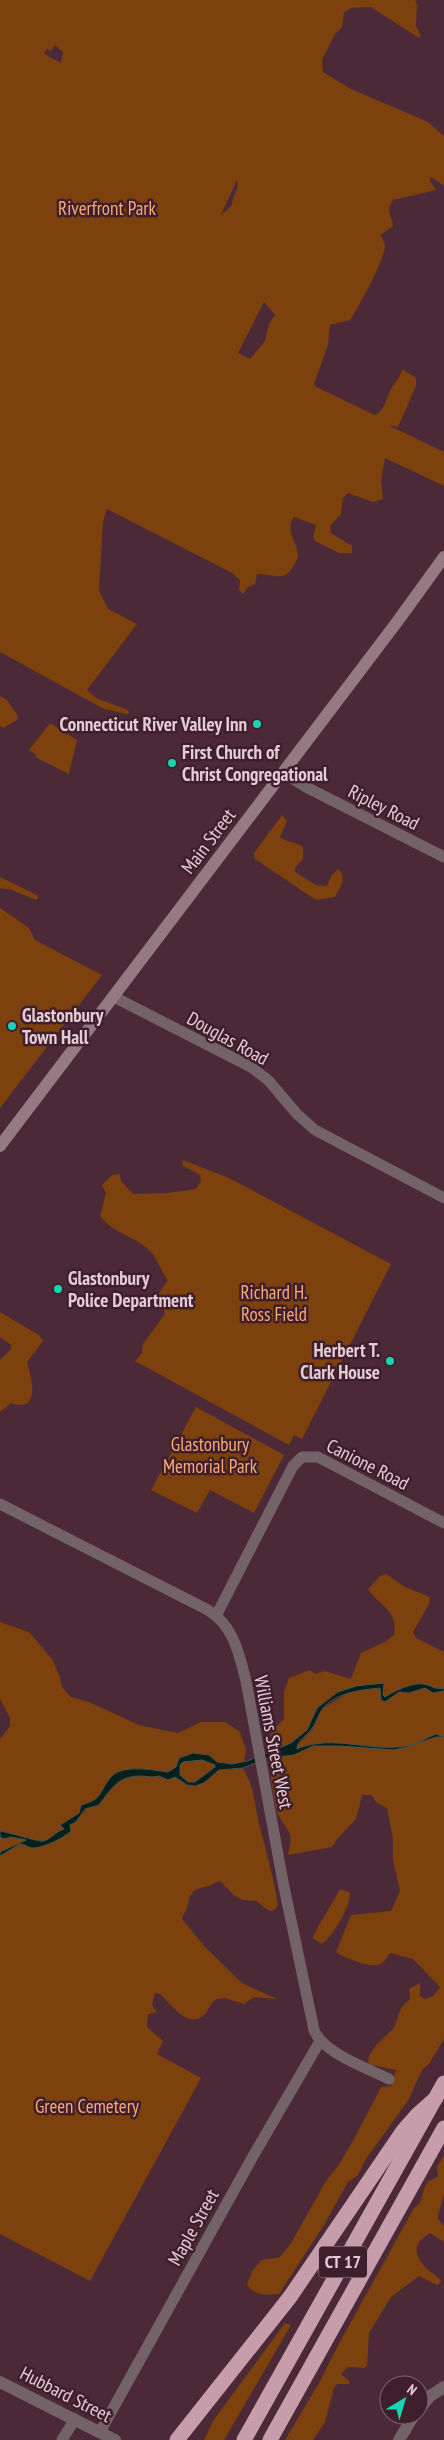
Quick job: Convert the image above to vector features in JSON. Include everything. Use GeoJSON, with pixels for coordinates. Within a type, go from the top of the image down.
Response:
{"type":"FeatureCollection","features":[{"type":"Feature","properties":{"kind":"highway","name":"CT 17"},"geometry":{"type":"LineString","coordinates":[[244,2440],[444,2084]]}},
{"type":"Feature","properties":{"kind":"highway"},"geometry":{"type":"LineString","coordinates":[[177,2440],[290,2297],[403,2131],[436,2098]]}},
{"type":"Feature","properties":{"kind":"highway","name":"CT 17"},"geometry":{"type":"LineString","coordinates":[[270,2440],[444,2128]]}},
{"type":"Feature","properties":{"kind":"main road","name":"Main Street"},"geometry":{"type":"LineString","coordinates":[[0,1146],[398,622],[444,557]]}},
{"type":"Feature","properties":{"kind":"street","name":"Ripley Road"},"geometry":{"type":"LineString","coordinates":[[284,773],[301,784],[444,857]]}},
{"type":"Feature","properties":{"kind":"street","name":"Douglas Road"},"geometry":{"type":"LineString","coordinates":[[114,996],[250,1067],[268,1080],[297,1114],[315,1130],[444,1198]]}},
{"type":"Feature","properties":{"kind":"street","name":"Canione Road"},"geometry":{"type":"LineString","coordinates":[[216,1616],[294,1466],[302,1457],[318,1457],[444,1523]]}},
{"type":"Feature","properties":{"kind":"street","name":"Williams Street West"},"geometry":{"type":"LineString","coordinates":[[0,1504],[216,1616],[230,1632],[237,1649],[258,1746],[314,2030],[320,2041]]}},
{"type":"Feature","properties":{"kind":"street"},"geometry":{"type":"LineString","coordinates":[[320,2041],[332,2050],[389,2079]]}},
{"type":"Feature","properties":{"kind":"street","name":"Maple Street"},"geometry":{"type":"LineString","coordinates":[[100,2432],[247,2166],[320,2041]]}},
{"type":"Feature","properties":{"kind":"street","name":"Hubbard Street"},"geometry":{"type":"LineString","coordinates":[[0,2382],[116,2440]]}},
{"type":"Feature","properties":{"kind":"street"},"geometry":{"type":"LineString","coordinates":[[429,2397],[444,2386]]}},
{"type":"Feature","properties":{"kind":"street"},"geometry":{"type":"LineString","coordinates":[[62,2440],[75,2419]]}},
{"type":"Feature","properties":{"kind":"street"},"geometry":{"type":"LineString","coordinates":[[398,2440],[408,2425]]}},
{"type":"Feature","properties":{"kind":"green space","name":"Riverfront Park"},"geometry":{"type":"Polygon","coordinates":[[[0,0],[415,0],[417,5],[416,26],[421,36],[419,38],[371,7],[351,8],[344,13],[342,27],[335,34],[322,60],[323,72],[351,89],[428,122],[444,136],[444,186],[431,177],[430,181],[436,190],[393,200],[389,210],[393,226],[381,235],[385,246],[376,273],[350,320],[330,325],[328,345],[314,384],[316,387],[375,415],[383,408],[402,369],[416,378],[416,386],[398,427],[388,425],[444,452],[444,486],[385,458],[381,481],[383,499],[373,502],[348,493],[343,498],[341,514],[330,526],[331,533],[352,546],[352,553],[339,553],[315,541],[313,537],[316,525],[294,517],[290,527],[298,557],[294,566],[286,575],[282,576],[257,574],[255,584],[248,587],[243,594],[239,590],[240,580],[232,573],[107,509],[103,522],[99,591],[108,609],[137,624],[87,690],[96,698],[128,710],[129,713],[127,714],[104,709],[0,652],[0,0]],[[55,45],[51,51],[47,49],[44,54],[61,63],[63,52],[55,45]],[[237,180],[221,215],[232,205],[238,184],[237,180]],[[264,302],[238,353],[250,359],[265,341],[269,324],[275,315],[264,302]]]}},
{"type":"Feature","properties":{"kind":"green space"},"geometry":{"type":"Polygon","coordinates":[[[0,696],[7,700],[18,716],[17,720],[3,728],[0,726],[0,696]]]}},
{"type":"Feature","properties":{"kind":"green space"},"geometry":{"type":"Polygon","coordinates":[[[50,723],[77,740],[69,774],[35,757],[37,755],[29,750],[50,723]]]}},
{"type":"Feature","properties":{"kind":"green space"},"geometry":{"type":"Polygon","coordinates":[[[282,815],[287,821],[280,837],[303,847],[303,859],[295,868],[295,872],[316,885],[327,886],[332,875],[338,869],[343,879],[335,897],[316,900],[255,859],[254,853],[282,815]]]}},
{"type":"Feature","properties":{"kind":"green space"},"geometry":{"type":"Polygon","coordinates":[[[0,877],[37,895],[38,898],[36,900],[12,890],[0,888],[0,877]]]}},
{"type":"Feature","properties":{"kind":"green space"},"geometry":{"type":"Polygon","coordinates":[[[0,908],[29,928],[35,940],[102,975],[0,1108],[0,908]]]}},
{"type":"Feature","properties":{"kind":"green space","name":"Richard H. Ross Field"},"geometry":{"type":"Polygon","coordinates":[[[183,1160],[229,1178],[391,1264],[302,1439],[294,1435],[289,1445],[135,1361],[142,1353],[143,1344],[165,1314],[164,1310],[155,1304],[155,1299],[168,1280],[149,1250],[111,1227],[100,1216],[106,1193],[102,1185],[112,1175],[120,1174],[121,1181],[133,1194],[168,1193],[196,1189],[201,1181],[200,1175],[182,1165],[183,1160]]]}},
{"type":"Feature","properties":{"kind":"green space"},"geometry":{"type":"Polygon","coordinates":[[[0,1312],[39,1335],[43,1341],[27,1362],[32,1385],[31,1399],[27,1404],[11,1403],[0,1412],[0,1360],[11,1349],[11,1345],[0,1337],[0,1312]]]}},
{"type":"Feature","properties":{"kind":"green space","name":"Glastonbury Memorial Park"},"geometry":{"type":"Polygon","coordinates":[[[196,1407],[284,1455],[254,1513],[210,1490],[197,1513],[151,1490],[196,1407]]]}},
{"type":"Feature","properties":{"kind":"green space"},"geometry":{"type":"Polygon","coordinates":[[[386,1574],[405,1587],[430,1597],[429,1604],[413,1632],[416,1638],[444,1652],[444,2039],[429,2064],[422,2070],[409,2099],[366,2159],[358,2175],[348,2182],[324,2225],[279,2294],[261,2294],[250,2289],[247,2285],[252,2271],[262,2260],[280,2257],[291,2243],[326,2181],[338,2166],[354,2139],[381,2087],[391,2086],[396,2070],[368,2063],[369,2056],[377,2044],[394,2028],[401,2008],[410,1999],[409,1989],[420,1983],[420,1996],[425,1999],[433,1996],[440,1987],[413,1959],[390,1953],[382,1963],[373,1965],[352,1960],[336,1952],[351,1915],[391,1911],[400,1891],[393,1859],[393,1839],[387,1808],[377,1803],[371,1795],[362,1795],[356,1819],[332,1847],[288,1855],[291,1838],[277,1812],[270,1761],[272,1758],[294,1755],[313,1746],[326,1744],[309,1745],[297,1749],[296,1747],[312,1730],[322,1709],[346,1694],[338,1691],[317,1708],[307,1730],[286,1747],[271,1752],[267,1750],[270,1736],[284,1719],[284,1692],[289,1678],[310,1670],[315,1674],[325,1671],[351,1679],[361,1653],[385,1642],[394,1635],[395,1626],[391,1614],[368,1589],[380,1576],[386,1574]]]}},
{"type":"Feature","properties":{"kind":"green space","name":"Green Cemetery"},"geometry":{"type":"Polygon","coordinates":[[[0,1622],[29,1632],[52,1659],[62,1687],[71,1697],[89,1702],[139,1725],[178,1733],[201,1722],[225,1722],[240,1732],[246,1750],[244,1762],[232,1764],[217,1762],[213,1758],[186,1756],[179,1758],[176,1767],[168,1772],[135,1768],[116,1773],[97,1799],[82,1805],[83,1814],[87,1808],[97,1806],[115,1785],[125,1779],[140,1776],[159,1776],[168,1780],[175,1777],[187,1785],[207,1781],[216,1771],[243,1768],[253,1793],[278,1906],[273,1911],[268,1910],[256,1901],[243,1900],[235,1896],[220,1881],[197,1890],[190,1896],[182,1919],[205,1947],[242,1983],[277,1999],[254,1997],[244,2004],[224,1998],[217,1999],[205,2014],[193,2020],[175,2010],[160,1994],[155,1993],[152,2005],[157,2012],[148,2014],[147,2027],[163,2041],[157,2054],[201,2078],[90,2281],[0,2234],[0,1739],[10,1726],[10,1718],[0,1699],[0,1622]]]}},
{"type":"Feature","properties":{"kind":"green space"},"geometry":{"type":"Polygon","coordinates":[[[202,1760],[215,1765],[215,1767],[195,1782],[188,1782],[179,1774],[180,1765],[183,1762],[202,1760]]]}},
{"type":"Feature","properties":{"kind":"green space"},"geometry":{"type":"Polygon","coordinates":[[[340,1889],[349,1892],[348,1904],[336,1928],[322,1944],[313,1938],[340,1889]]]}},
{"type":"Feature","properties":{"kind":"green space"},"geometry":{"type":"Polygon","coordinates":[[[444,2155],[444,2194],[438,2219],[444,2226],[444,2242],[430,2233],[422,2239],[417,2252],[428,2270],[441,2280],[440,2283],[437,2285],[419,2276],[391,2297],[369,2333],[367,2366],[364,2368],[348,2367],[341,2374],[350,2382],[349,2384],[337,2384],[334,2388],[325,2422],[313,2440],[285,2440],[319,2383],[414,2208],[421,2200],[425,2186],[438,2176],[437,2167],[444,2155]]]}},
{"type":"Feature","properties":{"kind":"green space"},"geometry":{"type":"Polygon","coordinates":[[[285,2323],[291,2325],[224,2440],[204,2440],[213,2421],[285,2323]]]}},
{"type":"Feature","properties":{"kind":"shaded area"},"geometry":{"type":"Polygon","coordinates":[[[384,1683],[383,1695],[385,1697],[415,1684],[444,1688],[444,1691],[433,1693],[425,1688],[409,1693],[399,1692],[385,1702],[381,1700],[380,1688],[343,1695],[323,1708],[312,1729],[300,1741],[297,1749],[325,1743],[397,1747],[414,1744],[436,1734],[444,1737],[436,1737],[411,1746],[394,1750],[313,1746],[294,1755],[268,1758],[243,1768],[219,1770],[204,1783],[195,1786],[187,1785],[175,1777],[168,1780],[159,1776],[126,1778],[116,1784],[99,1805],[85,1809],[76,1822],[70,1825],[71,1831],[63,1837],[53,1843],[36,1848],[20,1844],[0,1856],[0,1852],[26,1840],[11,1837],[4,1839],[0,1837],[0,1831],[36,1840],[46,1840],[64,1829],[60,1825],[79,1813],[81,1805],[94,1800],[111,1777],[122,1770],[138,1769],[168,1772],[176,1767],[179,1758],[193,1753],[209,1755],[217,1762],[232,1764],[247,1761],[291,1743],[307,1730],[317,1708],[338,1692],[356,1686],[384,1683]],[[202,1760],[183,1762],[180,1765],[180,1775],[188,1782],[195,1782],[215,1767],[215,1765],[202,1760]]]}},
{"type":"Feature","properties":{"kind":"place","name":"Connecticut River Valley Inn"},"geometry":{"type":"Point","coordinates":[257,724]}},
{"type":"Feature","properties":{"kind":"place","name":"First Church of Christ Congregational"},"geometry":{"type":"Point","coordinates":[172,763]}},
{"type":"Feature","properties":{"kind":"place","name":"Glastonbury Town Hall"},"geometry":{"type":"Point","coordinates":[12,1026]}},
{"type":"Feature","properties":{"kind":"place","name":"Glastonbury Police Department"},"geometry":{"type":"Point","coordinates":[58,1289]}},
{"type":"Feature","properties":{"kind":"place","name":"Herbert T. Clark House"},"geometry":{"type":"Point","coordinates":[390,1361]}}]}
